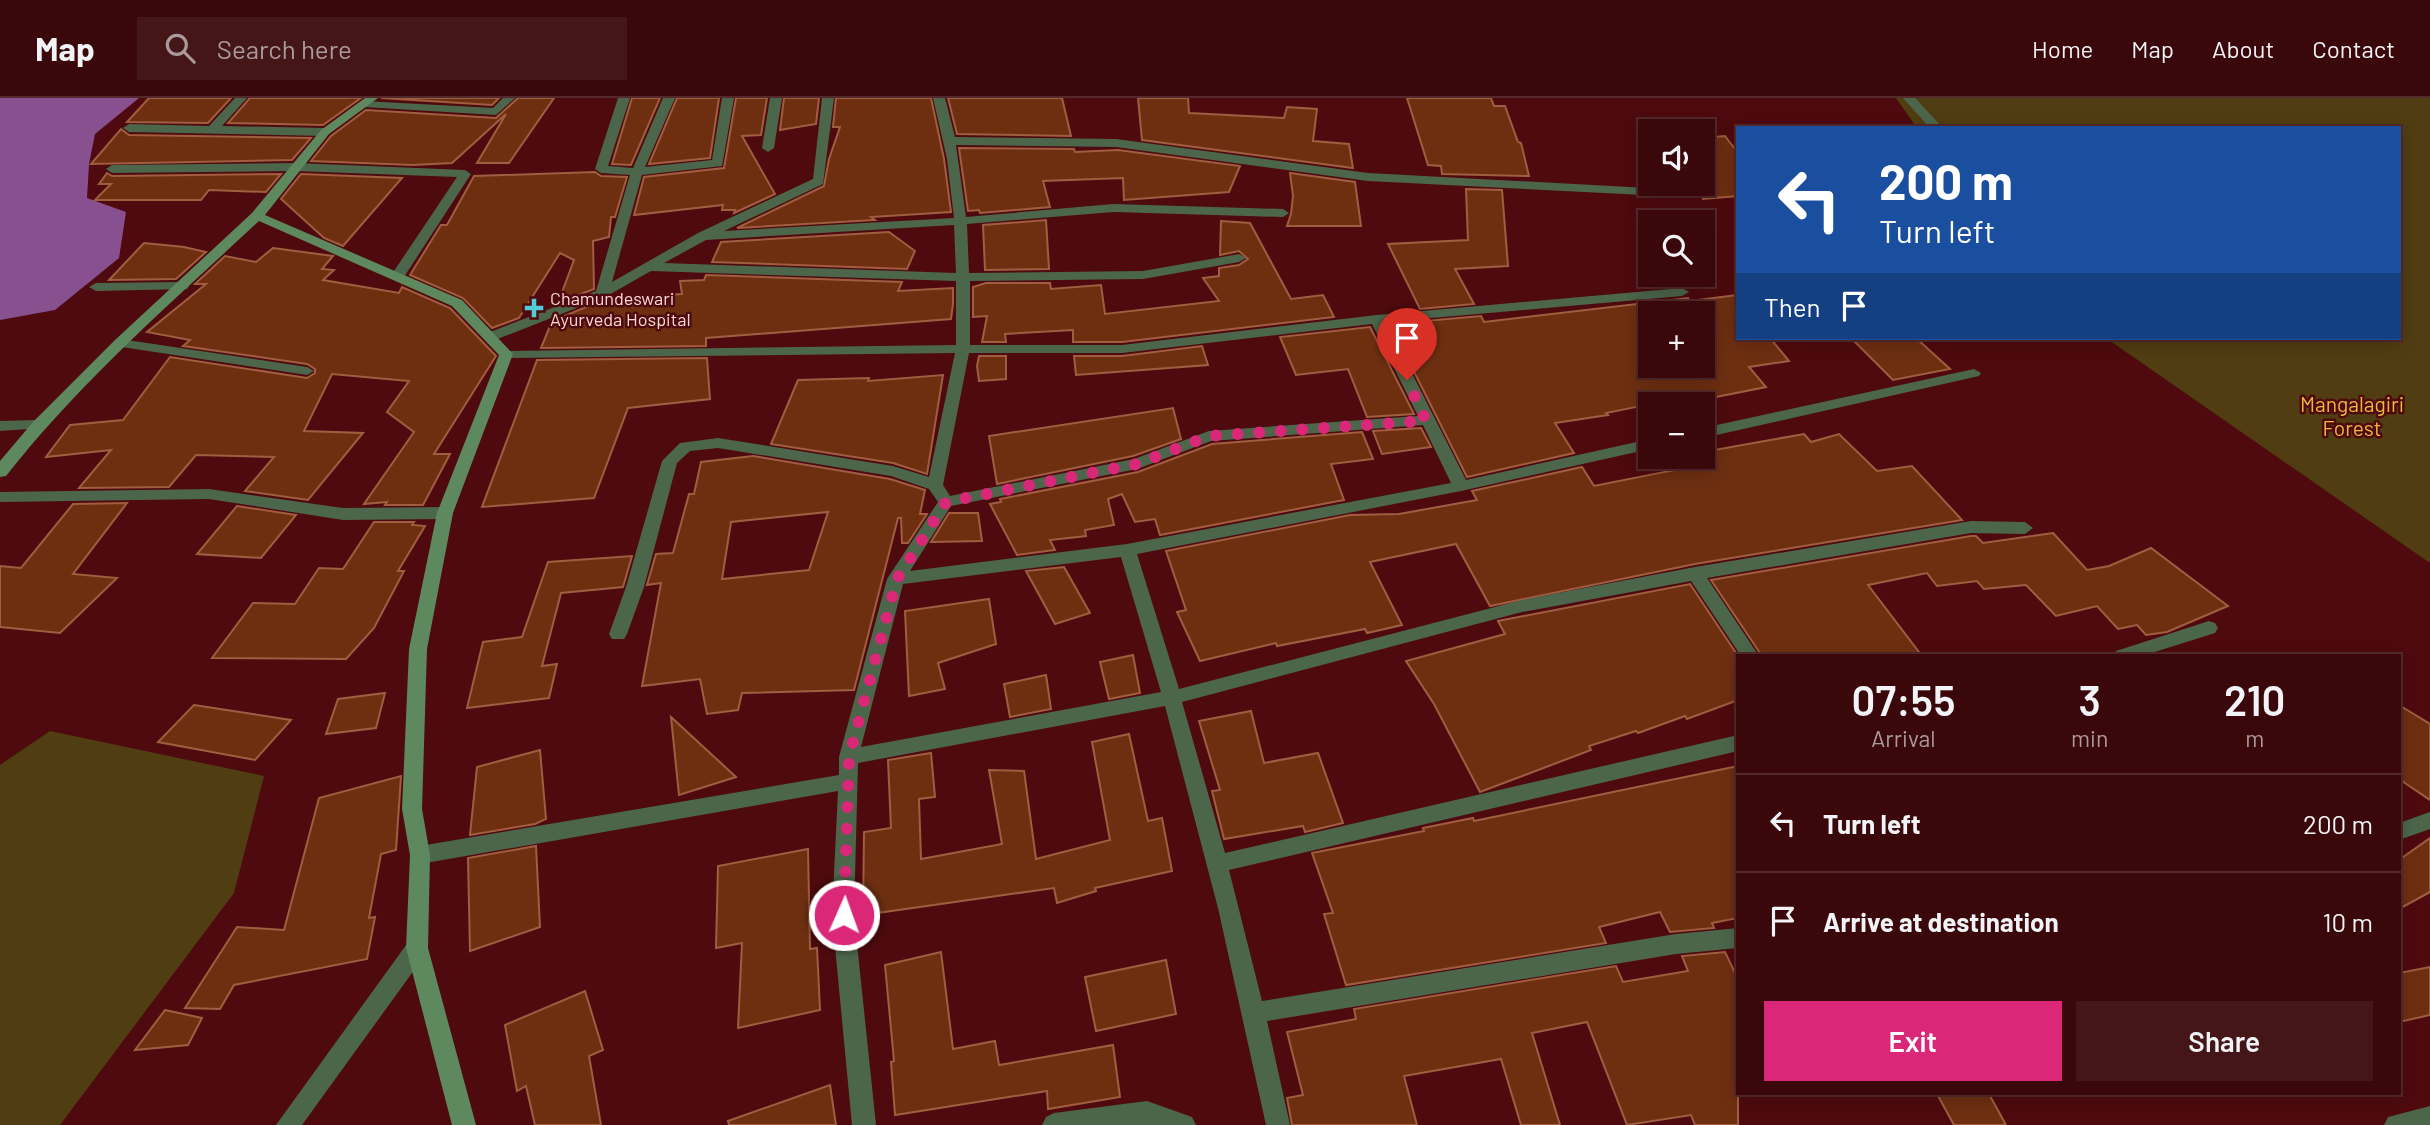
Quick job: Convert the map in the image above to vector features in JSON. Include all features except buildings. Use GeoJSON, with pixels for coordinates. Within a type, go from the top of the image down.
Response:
{"type":"FeatureCollection","features":[{"type":"Feature","properties":{"kind":"street"},"geometry":{"type":"LineString","coordinates":[[212,130],[241,98]]}},
{"type":"Feature","properties":{"kind":"street"},"geometry":{"type":"LineString","coordinates":[[0,472],[38,425],[120,343],[257,216],[324,132],[368,101],[496,112],[509,98]]}},
{"type":"Feature","properties":{"kind":"street"},"geometry":{"type":"LineString","coordinates":[[624,98],[601,169],[637,172],[718,163],[728,98]]}},
{"type":"Feature","properties":{"kind":"street"},"geometry":{"type":"LineString","coordinates":[[602,293],[637,172],[669,98]]}},
{"type":"Feature","properties":{"kind":"street"},"geometry":{"type":"LineString","coordinates":[[768,148],[776,98]]}},
{"type":"Feature","properties":{"kind":"street"},"geometry":{"type":"LineString","coordinates":[[489,337],[602,293],[703,236],[819,181],[828,98]]}},
{"type":"Feature","properties":{"kind":"street"},"geometry":{"type":"LineString","coordinates":[[935,485],[963,349],[964,277],[952,141],[939,98]]}},
{"type":"Feature","properties":{"kind":"street"},"geometry":{"type":"LineString","coordinates":[[1909,98],[1935,126]]}},
{"type":"Feature","properties":{"kind":"street"},"geometry":{"type":"LineString","coordinates":[[129,128],[324,132]]}},
{"type":"Feature","properties":{"kind":"street"},"geometry":{"type":"LineString","coordinates":[[952,141],[1116,143],[1368,177],[1638,191]]}},
{"type":"Feature","properties":{"kind":"street"},"geometry":{"type":"LineString","coordinates":[[112,169],[296,167],[465,174],[397,277]]}},
{"type":"Feature","properties":{"kind":"street"},"geometry":{"type":"LineString","coordinates":[[703,236],[960,221],[1112,208],[1283,213]]}},
{"type":"Feature","properties":{"kind":"street"},"geometry":{"type":"LineString","coordinates":[[257,216],[457,303],[506,354],[1122,349],[1377,319],[1682,292]]}},
{"type":"Feature","properties":{"kind":"street"},"geometry":{"type":"LineString","coordinates":[[650,267],[964,277],[1143,275],[1239,258]]}},
{"type":"Feature","properties":{"kind":"street"},"geometry":{"type":"LineString","coordinates":[[96,287],[182,286]]}},
{"type":"Feature","properties":{"kind":"street"},"geometry":{"type":"LineString","coordinates":[[1377,319],[1461,486]]}},
{"type":"Feature","properties":{"kind":"street"},"geometry":{"type":"LineString","coordinates":[[120,343],[307,371]]}},
{"type":"Feature","properties":{"kind":"street"},"geometry":{"type":"LineString","coordinates":[[464,1125],[417,948],[420,855],[412,808],[418,649],[444,513],[506,354]]}},
{"type":"Feature","properties":{"kind":"street"},"geometry":{"type":"LineString","coordinates":[[1715,430],[1974,373]]}},
{"type":"Feature","properties":{"kind":"street"},"geometry":{"type":"LineString","coordinates":[[864,1125],[844,915],[849,757],[897,579],[946,502],[1137,464],[1209,436],[1426,421]]}},
{"type":"Feature","properties":{"kind":"street"},"geometry":{"type":"LineString","coordinates":[[0,426],[38,425]]}},
{"type":"Feature","properties":{"kind":"street"},"geometry":{"type":"LineString","coordinates":[[618,634],[635,587],[670,461],[685,447],[718,443],[893,471],[935,485],[946,502]]}},
{"type":"Feature","properties":{"kind":"street"},"geometry":{"type":"LineString","coordinates":[[897,579],[1127,550],[1461,486],[1638,447]]}},
{"type":"Feature","properties":{"kind":"street"},"geometry":{"type":"LineString","coordinates":[[0,498],[209,494],[343,514],[444,513]]}},
{"type":"Feature","properties":{"kind":"street"},"geometry":{"type":"LineString","coordinates":[[849,757],[1174,697],[1522,606],[1695,573],[1971,527],[2025,528]]}},
{"type":"Feature","properties":{"kind":"street"},"geometry":{"type":"LineString","coordinates":[[1127,550],[1174,697],[1255,1013],[1278,1125]]}},
{"type":"Feature","properties":{"kind":"street"},"geometry":{"type":"LineString","coordinates":[[1695,573],[1748,654]]}},
{"type":"Feature","properties":{"kind":"street"},"geometry":{"type":"LineString","coordinates":[[2128,654],[2209,628]]}},
{"type":"Feature","properties":{"kind":"street"},"geometry":{"type":"LineString","coordinates":[[1216,864],[1736,743]]}},
{"type":"Feature","properties":{"kind":"street"},"geometry":{"type":"LineString","coordinates":[[420,855],[848,781]]}},
{"type":"Feature","properties":{"kind":"street"},"geometry":{"type":"LineString","coordinates":[[2401,831],[2430,820]]}},
{"type":"Feature","properties":{"kind":"street"},"geometry":{"type":"LineString","coordinates":[[1255,1013],[1676,944],[1736,938]]}},
{"type":"Feature","properties":{"kind":"street"},"geometry":{"type":"LineString","coordinates":[[288,1125],[417,948]]}},
{"type":"Feature","properties":{"kind":"street"},"geometry":{"type":"LineString","coordinates":[[1054,1125],[1147,1113],[1184,1125]]}},
{"type":"Feature","properties":{"kind":"street"},"geometry":{"type":"LineString","coordinates":[[2396,1125],[2430,1118]]}},
{"type":"Feature","properties":{"kind":"green space","name":"Mangalagiri Forest"},"geometry":{"type":"Polygon","coordinates":[[[1896,98],[2430,98],[2430,563],[2109,340],[2401,340],[2401,126],[1916,126],[1896,98]]]}},
{"type":"Feature","properties":{"kind":"green space"},"geometry":{"type":"Polygon","coordinates":[[[50,731],[264,776],[234,893],[60,1125],[0,1125],[0,765],[50,731]]]}},
{"type":"Feature","properties":{"kind":"shaded area"},"geometry":{"type":"Polygon","coordinates":[[[0,98],[139,98],[95,134],[89,164],[87,198],[126,212],[119,258],[55,310],[0,320],[0,98]]]}},
{"type":"Feature","properties":{"kind":"place","name":"Chamundeswari Ayurveda Hospital"},"geometry":{"type":"Point","coordinates":[534,308]}},
{"type":"Feature","properties":{"kind":"route"},"geometry":{"type":"LineString","coordinates":[[844,915],[849,757],[897,579],[946,502],[1137,464],[1209,436],[1426,421],[1407,380]]}}]}
